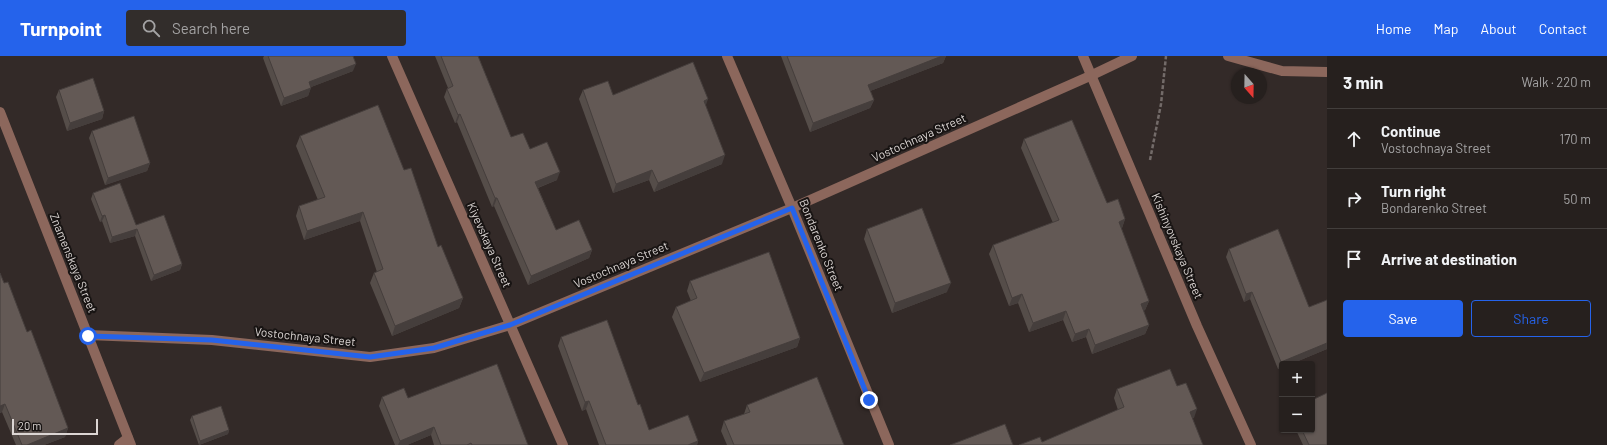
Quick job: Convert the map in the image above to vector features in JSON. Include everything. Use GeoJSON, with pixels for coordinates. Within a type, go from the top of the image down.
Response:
{"type":"FeatureCollection","features":[{"type":"Feature","properties":{"kind":"street","name":"Kiyevskaya Street"},"geometry":{"type":"LineString","coordinates":[[392,56],[563,445]]}},
{"type":"Feature","properties":{"kind":"street","name":"Bondarenko Street"},"geometry":{"type":"LineString","coordinates":[[727,56],[792,208],[889,445]]}},
{"type":"Feature","properties":{"kind":"street","name":"Kishinyovskaya Street"},"geometry":{"type":"LineString","coordinates":[[1083,56],[1090,76],[1194,319],[1251,445]]}},
{"type":"Feature","properties":{"kind":"street","name":"Vostochnaya Street"},"geometry":{"type":"LineString","coordinates":[[88,336],[212,340],[370,357],[434,348],[510,325],[792,208],[1132,56]]}},
{"type":"Feature","properties":{"kind":"street"},"geometry":{"type":"LineString","coordinates":[[1228,56],[1282,71],[1327,72]]}},
{"type":"Feature","properties":{"kind":"street","name":"Znamenskaya Street"},"geometry":{"type":"LineString","coordinates":[[0,112],[130,441]]}},
{"type":"Feature","properties":{"kind":"street"},"geometry":{"type":"LineString","coordinates":[[119,445],[130,441]]}},
{"type":"Feature","properties":{"kind":"path"},"geometry":{"type":"LineString","coordinates":[[1150,162],[1160,104],[1166,56]]}},
{"type":"Feature","properties":{"kind":"building"},"geometry":{"type":"Polygon","coordinates":[[[268,56],[353,56],[356,64],[309,82],[311,88],[284,98],[268,56]]]}},
{"type":"Feature","properties":{"kind":"building"},"geometry":{"type":"Polygon","coordinates":[[[441,56],[478,56],[511,137],[523,133],[530,149],[547,142],[560,172],[535,182],[556,230],[579,220],[592,250],[531,276],[497,198],[495,198],[460,114],[458,115],[447,89],[453,86],[441,56]]]}},
{"type":"Feature","properties":{"kind":"building"},"geometry":{"type":"Polygon","coordinates":[[[787,56],[942,56],[868,85],[874,100],[813,123],[787,56]]]}},
{"type":"Feature","properties":{"kind":"building"},"geometry":{"type":"Polygon","coordinates":[[[693,62],[708,99],[704,101],[725,155],[658,183],[652,170],[616,184],[583,90],[608,81],[613,95],[693,62]]]}},
{"type":"Feature","properties":{"kind":"building"},"geometry":{"type":"Polygon","coordinates":[[[93,78],[104,111],[70,123],[59,90],[93,78]]]}},
{"type":"Feature","properties":{"kind":"building"},"geometry":{"type":"Polygon","coordinates":[[[378,105],[404,170],[411,168],[438,247],[441,245],[463,298],[395,326],[374,273],[383,269],[363,212],[307,231],[299,206],[325,197],[300,136],[378,105]]]}},
{"type":"Feature","properties":{"kind":"building"},"geometry":{"type":"Polygon","coordinates":[[[134,116],[150,163],[108,178],[92,131],[134,116]]]}},
{"type":"Feature","properties":{"kind":"building"},"geometry":{"type":"Polygon","coordinates":[[[1072,120],[1107,203],[1118,199],[1125,219],[1119,222],[1149,301],[1141,304],[1149,325],[1095,345],[1089,329],[1075,334],[1066,311],[1033,323],[1022,294],[1012,298],[993,245],[1059,220],[1024,139],[1072,120]]]}},
{"type":"Feature","properties":{"kind":"building"},"geometry":{"type":"Polygon","coordinates":[[[120,183],[136,225],[164,215],[182,264],[154,275],[137,229],[112,237],[105,215],[102,216],[93,193],[120,183]]]}},
{"type":"Feature","properties":{"kind":"building"},"geometry":{"type":"Polygon","coordinates":[[[922,208],[951,283],[895,303],[867,229],[922,208]]]}},
{"type":"Feature","properties":{"kind":"building"},"geometry":{"type":"Polygon","coordinates":[[[1278,229],[1309,307],[1327,300],[1327,343],[1281,361],[1252,292],[1246,294],[1229,249],[1278,229]]]}},
{"type":"Feature","properties":{"kind":"building"},"geometry":{"type":"Polygon","coordinates":[[[769,252],[800,338],[704,373],[676,307],[697,298],[690,281],[769,252]]]}},
{"type":"Feature","properties":{"kind":"building"},"geometry":{"type":"Polygon","coordinates":[[[0,273],[4,283],[8,282],[27,332],[31,330],[68,428],[27,445],[22,445],[5,404],[0,406],[0,273]]]}},
{"type":"Feature","properties":{"kind":"building"},"geometry":{"type":"Polygon","coordinates":[[[607,320],[638,405],[640,404],[649,430],[688,415],[698,441],[688,445],[606,445],[589,401],[585,402],[561,337],[607,320]]]}},
{"type":"Feature","properties":{"kind":"building"},"geometry":{"type":"Polygon","coordinates":[[[497,364],[528,445],[472,445],[471,443],[467,445],[441,445],[434,427],[400,441],[382,397],[404,388],[408,398],[497,364]]]}},
{"type":"Feature","properties":{"kind":"building"},"geometry":{"type":"Polygon","coordinates":[[[1170,369],[1177,386],[1186,383],[1197,409],[1190,412],[1203,445],[1019,445],[1040,437],[1042,442],[1124,407],[1117,389],[1170,369]]]}},
{"type":"Feature","properties":{"kind":"building"},"geometry":{"type":"Polygon","coordinates":[[[817,377],[844,445],[734,445],[724,421],[750,412],[747,405],[817,377]]]}},
{"type":"Feature","properties":{"kind":"building"},"geometry":{"type":"Polygon","coordinates":[[[1327,393],[1327,445],[1309,445],[1303,433],[1315,433],[1315,399],[1327,393]]]}},
{"type":"Feature","properties":{"kind":"building"},"geometry":{"type":"Polygon","coordinates":[[[221,406],[229,430],[200,441],[192,416],[221,406]]]}},
{"type":"Feature","properties":{"kind":"building"},"geometry":{"type":"Polygon","coordinates":[[[1005,424],[1013,445],[950,445],[1005,424]]]}},
{"type":"Feature","properties":{"kind":"route"},"geometry":{"type":"LineString","coordinates":[[88,336],[212,340],[370,357],[434,348],[510,325],[792,208],[869,400]]}}]}
